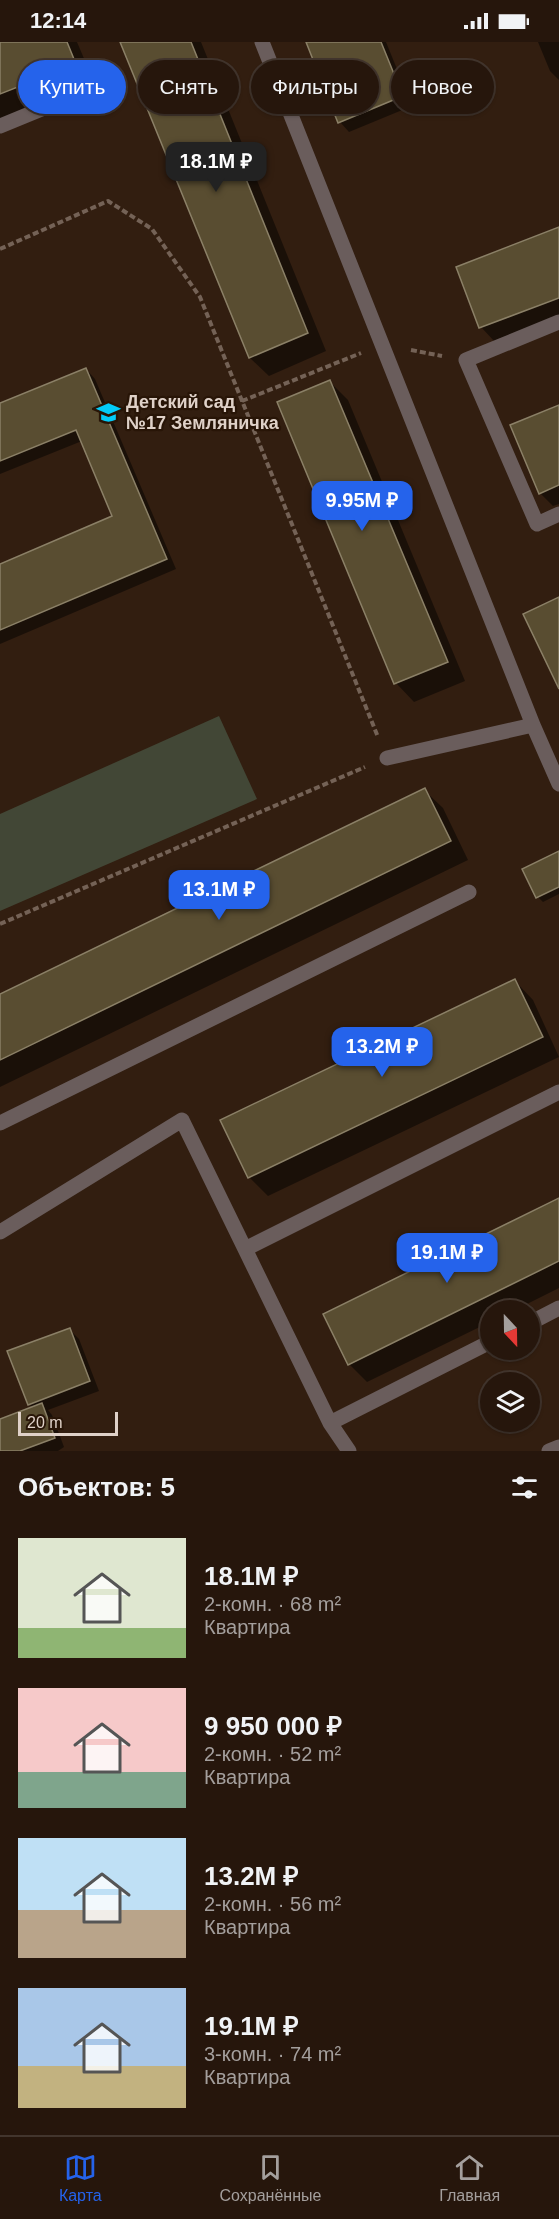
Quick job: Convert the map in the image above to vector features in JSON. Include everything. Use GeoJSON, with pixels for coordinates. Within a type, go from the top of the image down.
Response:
{"type":"FeatureCollection","features":[{"type":"Feature","properties":{"kind":"lane"},"geometry":{"type":"LineString","coordinates":[[262,42],[533,724],[559,784]]}},
{"type":"Feature","properties":{"kind":"lane"},"geometry":{"type":"LineString","coordinates":[[0,126],[29,114]]}},
{"type":"Feature","properties":{"kind":"lane"},"geometry":{"type":"LineString","coordinates":[[559,322],[466,360],[537,524],[559,514]]}},
{"type":"Feature","properties":{"kind":"lane"},"geometry":{"type":"LineString","coordinates":[[387,758],[533,724]]}},
{"type":"Feature","properties":{"kind":"lane"},"geometry":{"type":"LineString","coordinates":[[0,1123],[469,892]]}},
{"type":"Feature","properties":{"kind":"lane"},"geometry":{"type":"LineString","coordinates":[[245,1249],[559,1092]]}},
{"type":"Feature","properties":{"kind":"lane"},"geometry":{"type":"LineString","coordinates":[[0,1232],[182,1120],[330,1423],[349,1451]]}},
{"type":"Feature","properties":{"kind":"lane"},"geometry":{"type":"LineString","coordinates":[[540,1318],[559,1308]]}},
{"type":"Feature","properties":{"kind":"lane"},"geometry":{"type":"LineString","coordinates":[[330,1423],[480,1347]]}},
{"type":"Feature","properties":{"kind":"lane"},"geometry":{"type":"LineString","coordinates":[[549,1451],[559,1447]]}},
{"type":"Feature","properties":{"kind":"path"},"geometry":{"type":"LineString","coordinates":[[0,249],[108,201],[152,229],[200,297],[387,758],[0,924]]}},
{"type":"Feature","properties":{"kind":"path"},"geometry":{"type":"LineString","coordinates":[[242,402],[381,344],[466,360]]}},
{"type":"Feature","properties":{"kind":"green space"},"geometry":{"type":"Polygon","coordinates":[[[219,716],[257,799],[0,911],[0,814],[219,716]]]}},
{"type":"Feature","properties":{"kind":"building"},"geometry":{"type":"Polygon","coordinates":[[[0,42],[67,42],[74,60],[18,60],[18,87],[0,94],[0,42]]]}},
{"type":"Feature","properties":{"kind":"building"},"geometry":{"type":"Polygon","coordinates":[[[120,42],[191,42],[198,60],[138,60],[138,86],[120,42]]]}},
{"type":"Feature","properties":{"kind":"building"},"geometry":{"type":"Polygon","coordinates":[[[306,42],[381,42],[391,67],[391,101],[379,106],[379,60],[313,60],[306,42]]]}},
{"type":"Feature","properties":{"kind":"building"},"geometry":{"type":"Polygon","coordinates":[[[149,114],[220,114],[308,333],[249,358],[149,114]]]}},
{"type":"Feature","properties":{"kind":"building"},"geometry":{"type":"Polygon","coordinates":[[[334,114],[360,114],[338,123],[334,114]]]}},
{"type":"Feature","properties":{"kind":"building"},"geometry":{"type":"Polygon","coordinates":[[[559,227],[559,298],[479,328],[456,267],[559,227]]]}},
{"type":"Feature","properties":{"kind":"building"},"geometry":{"type":"Polygon","coordinates":[[[86,368],[167,559],[0,630],[0,564],[112,516],[76,430],[0,461],[0,403],[86,368]]]}},
{"type":"Feature","properties":{"kind":"building"},"geometry":{"type":"Polygon","coordinates":[[[330,380],[448,662],[394,684],[277,402],[330,380]]]}},
{"type":"Feature","properties":{"kind":"building"},"geometry":{"type":"Polygon","coordinates":[[[559,405],[559,485],[539,494],[510,425],[559,405]]]}},
{"type":"Feature","properties":{"kind":"building"},"geometry":{"type":"Polygon","coordinates":[[[559,597],[559,689],[523,614],[559,597]]]}},
{"type":"Feature","properties":{"kind":"building"},"geometry":{"type":"Polygon","coordinates":[[[425,788],[451,841],[0,1060],[0,994],[425,788]]]}},
{"type":"Feature","properties":{"kind":"building"},"geometry":{"type":"Polygon","coordinates":[[[559,851],[559,887],[536,898],[522,869],[559,851]]]}},
{"type":"Feature","properties":{"kind":"building"},"geometry":{"type":"Polygon","coordinates":[[[515,979],[543,1037],[248,1178],[220,1120],[515,979]]]}},
{"type":"Feature","properties":{"kind":"building"},"geometry":{"type":"Polygon","coordinates":[[[559,1198],[559,1261],[348,1365],[323,1314],[559,1198]]]}},
{"type":"Feature","properties":{"kind":"building"},"geometry":{"type":"Polygon","coordinates":[[[70,1328],[90,1381],[28,1405],[7,1351],[70,1328]]]}},
{"type":"Feature","properties":{"kind":"building"},"geometry":{"type":"Polygon","coordinates":[[[42,1403],[55,1438],[20,1451],[0,1451],[0,1419],[42,1403]]]}},
{"type":"Feature","properties":{"kind":"place","name":"Детский сад №17 Земляничка"},"geometry":{"type":"Point","coordinates":[108,412]}}]}
